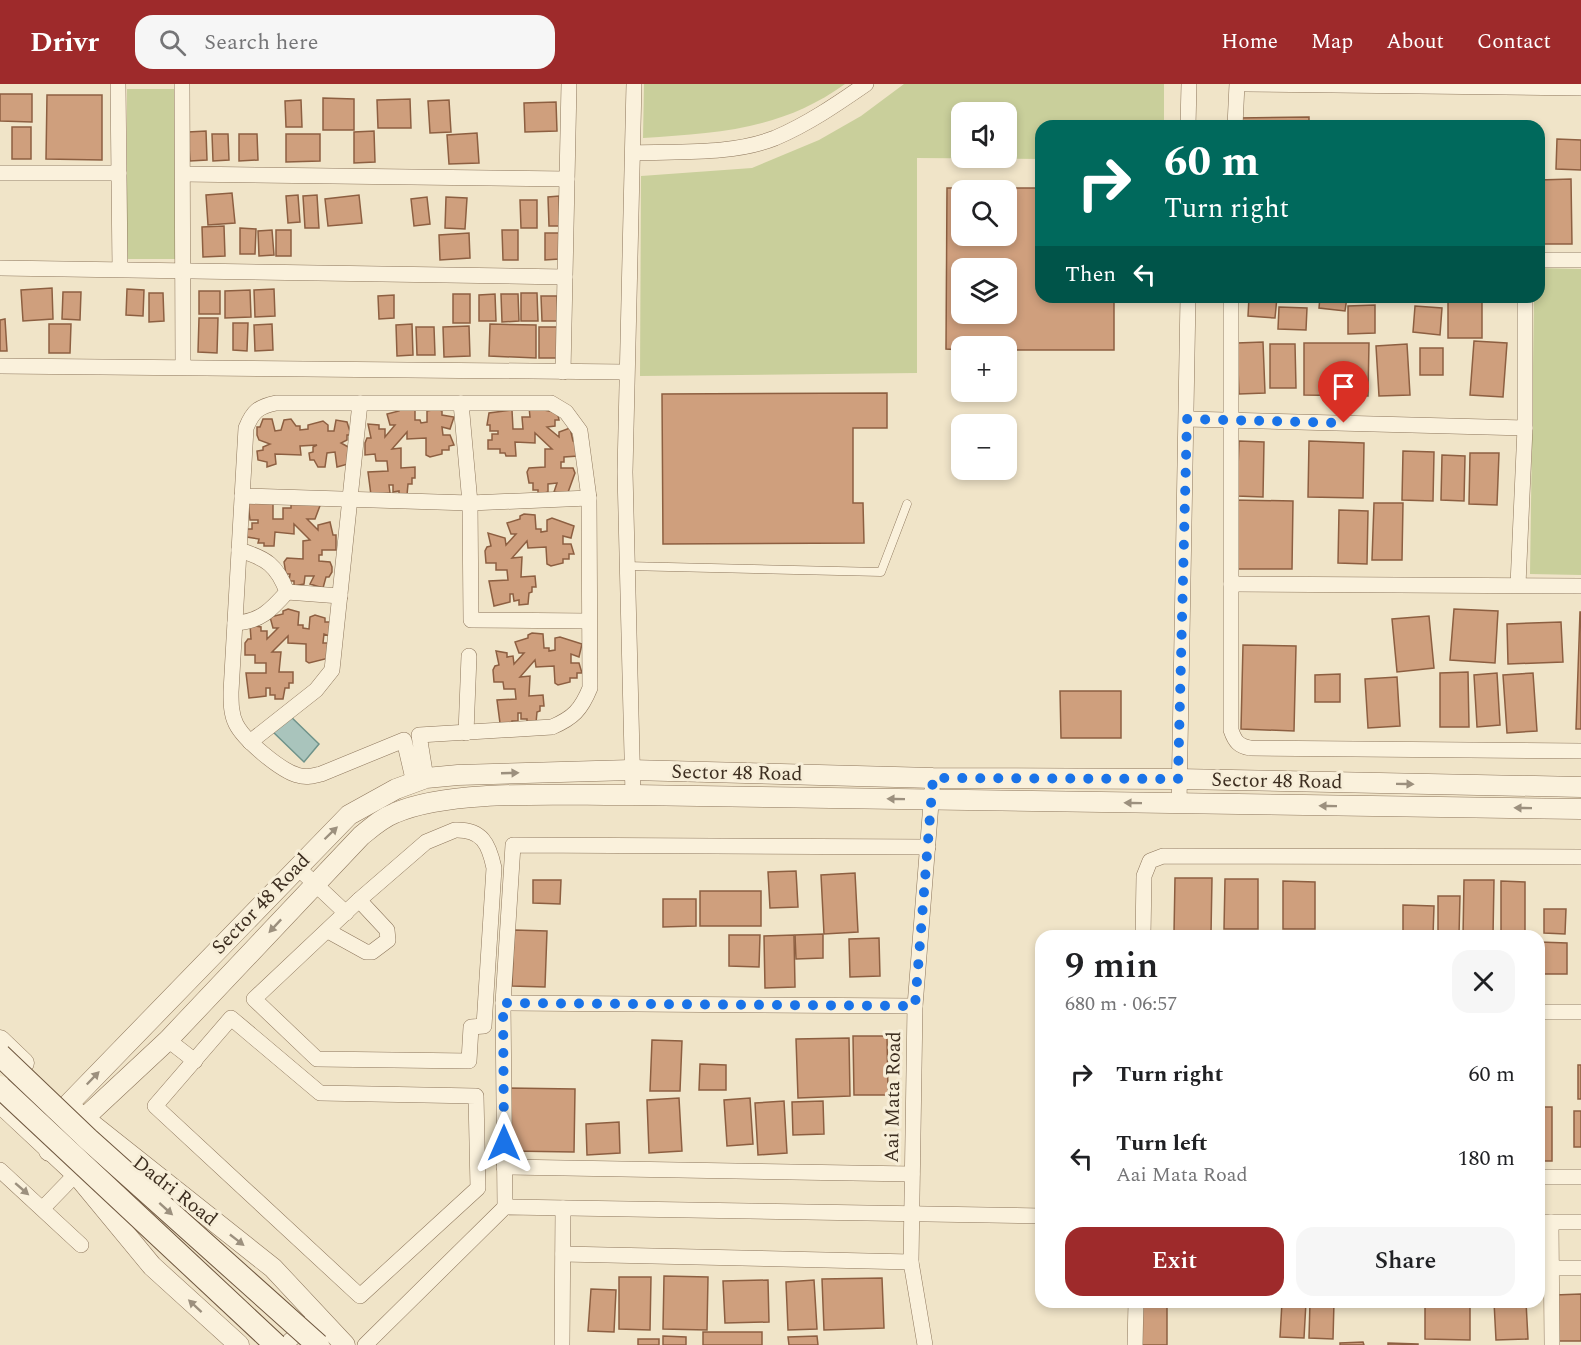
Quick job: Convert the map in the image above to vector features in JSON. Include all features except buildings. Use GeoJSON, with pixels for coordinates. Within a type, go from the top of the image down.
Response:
{"type":"FeatureCollection","features":[{"type":"Feature","properties":{"kind":"main road"},"geometry":{"type":"LineString","coordinates":[[0,1055],[88,1139],[318,1345]]}},
{"type":"Feature","properties":{"kind":"main road"},"geometry":{"type":"LineString","coordinates":[[0,1087],[276,1345]]}},
{"type":"Feature","properties":{"kind":"street"},"geometry":{"type":"LineString","coordinates":[[118,84],[120,269]]}},
{"type":"Feature","properties":{"kind":"street"},"geometry":{"type":"LineString","coordinates":[[182,84],[183,367]]}},
{"type":"Feature","properties":{"kind":"street"},"geometry":{"type":"LineString","coordinates":[[563,372],[569,84]]}},
{"type":"Feature","properties":{"kind":"street"},"geometry":{"type":"LineString","coordinates":[[633,795],[626,566],[626,372],[634,153],[634,84]]}},
{"type":"Feature","properties":{"kind":"street"},"geometry":{"type":"LineString","coordinates":[[634,153],[733,147],[774,138],[820,115],[866,84]]}},
{"type":"Feature","properties":{"kind":"street"},"geometry":{"type":"LineString","coordinates":[[1188,120],[1189,84]]}},
{"type":"Feature","properties":{"kind":"street"},"geometry":{"type":"LineString","coordinates":[[1235,120],[1237,84]]}},
{"type":"Feature","properties":{"kind":"street"},"geometry":{"type":"LineString","coordinates":[[1246,84],[1581,88]]}},
{"type":"Feature","properties":{"kind":"street"},"geometry":{"type":"LineString","coordinates":[[0,173],[119,173]]}},
{"type":"Feature","properties":{"kind":"street"},"geometry":{"type":"LineString","coordinates":[[183,174],[567,179]]}},
{"type":"Feature","properties":{"kind":"street"},"geometry":{"type":"LineString","coordinates":[[1545,260],[1581,260]]}},
{"type":"Feature","properties":{"kind":"street"},"geometry":{"type":"LineString","coordinates":[[0,268],[565,277]]}},
{"type":"Feature","properties":{"kind":"street"},"geometry":{"type":"LineString","coordinates":[[1179,804],[1188,303]]}},
{"type":"Feature","properties":{"kind":"street"},"geometry":{"type":"LineString","coordinates":[[1231,303],[1231,730],[1234,740],[1241,746],[1581,751]]}},
{"type":"Feature","properties":{"kind":"street"},"geometry":{"type":"LineString","coordinates":[[1518,585],[1525,429],[1524,303]]}},
{"type":"Feature","properties":{"kind":"street"},"geometry":{"type":"LineString","coordinates":[[0,366],[626,372]]}},
{"type":"Feature","properties":{"kind":"street"},"geometry":{"type":"LineString","coordinates":[[250,742],[324,682],[332,670],[360,403]]}},
{"type":"Feature","properties":{"kind":"street"},"geometry":{"type":"LineString","coordinates":[[360,403],[551,403],[566,412],[580,431],[589,498],[590,688],[583,707],[572,718],[552,727],[419,735],[420,781],[404,740],[321,774],[307,777],[284,770],[250,742],[237,726],[231,712],[246,428],[252,412],[263,406],[360,403]]}},
{"type":"Feature","properties":{"kind":"street"},"geometry":{"type":"LineString","coordinates":[[461,403],[470,503],[471,620],[589,621]]}},
{"type":"Feature","properties":{"kind":"street"},"geometry":{"type":"LineString","coordinates":[[1187,419],[1525,429]]}},
{"type":"Feature","properties":{"kind":"street"},"geometry":{"type":"LineString","coordinates":[[242,495],[470,503],[589,498]]}},
{"type":"Feature","properties":{"kind":"street"},"geometry":{"type":"LineString","coordinates":[[239,550],[262,557],[280,575],[287,592]]}},
{"type":"Feature","properties":{"kind":"street"},"geometry":{"type":"LineString","coordinates":[[1231,584],[1581,586]]}},
{"type":"Feature","properties":{"kind":"street"},"geometry":{"type":"LineString","coordinates":[[287,592],[340,596]]}},
{"type":"Feature","properties":{"kind":"street"},"geometry":{"type":"LineString","coordinates":[[235,623],[251,622],[268,613],[287,592]]}},
{"type":"Feature","properties":{"kind":"street"},"geometry":{"type":"LineString","coordinates":[[466,733],[469,656]]}},
{"type":"Feature","properties":{"kind":"street","name":"Sector 48 Road"},"geometry":{"type":"LineString","coordinates":[[44,1143],[68,1104],[349,815],[396,789],[420,781],[458,775],[631,770],[933,778],[1178,779],[1581,787]]}},
{"type":"Feature","properties":{"kind":"street","name":"Aai Mata Road"},"geometry":{"type":"LineString","coordinates":[[925,1345],[911,1262],[912,1174],[915,1006],[933,778]]}},
{"type":"Feature","properties":{"kind":"street","name":"Sector 48 Road"},"geometry":{"type":"LineString","coordinates":[[44,1143],[84,1119],[168,1040],[315,884],[378,822],[396,812],[425,804],[514,797],[633,795],[1581,809]]}},
{"type":"Feature","properties":{"kind":"street"},"geometry":{"type":"LineString","coordinates":[[469,830],[481,836],[490,848],[494,868],[484,1026],[471,1027],[468,1061],[317,1059],[254,999],[346,913],[426,842],[441,834],[469,830]]}},
{"type":"Feature","properties":{"kind":"street"},"geometry":{"type":"LineString","coordinates":[[505,1207],[503,1003],[513,845],[928,847]]}},
{"type":"Feature","properties":{"kind":"street"},"geometry":{"type":"LineString","coordinates":[[1143,930],[1144,876],[1150,861],[1163,856],[1581,857]]}},
{"type":"Feature","properties":{"kind":"street"},"geometry":{"type":"LineString","coordinates":[[297,867],[346,913]]}},
{"type":"Feature","properties":{"kind":"street"},"geometry":{"type":"LineString","coordinates":[[328,931],[366,952],[372,952],[388,940],[387,930],[359,900]]}},
{"type":"Feature","properties":{"kind":"street"},"geometry":{"type":"LineString","coordinates":[[503,1003],[915,1006]]}},
{"type":"Feature","properties":{"kind":"street"},"geometry":{"type":"LineString","coordinates":[[1545,1012],[1581,1012]]}},
{"type":"Feature","properties":{"kind":"street"},"geometry":{"type":"LineString","coordinates":[[231,1018],[320,1093],[476,1096],[478,1188],[360,1296],[155,1106],[195,1062],[231,1018]]}},
{"type":"Feature","properties":{"kind":"street","name":"Dadri Road"},"geometry":{"type":"LineString","coordinates":[[0,1040],[84,1119],[273,1268],[345,1345]]}},
{"type":"Feature","properties":{"kind":"street"},"geometry":{"type":"LineString","coordinates":[[168,1040],[195,1062]]}},
{"type":"Feature","properties":{"kind":"street"},"geometry":{"type":"LineString","coordinates":[[0,1103],[76,1174],[153,1266],[238,1345]]}},
{"type":"Feature","properties":{"kind":"street"},"geometry":{"type":"LineString","coordinates":[[504,1167],[912,1174]]}},
{"type":"Feature","properties":{"kind":"street"},"geometry":{"type":"LineString","coordinates":[[0,1170],[81,1245]]}},
{"type":"Feature","properties":{"kind":"street"},"geometry":{"type":"LineString","coordinates":[[43,1208],[76,1174]]}},
{"type":"Feature","properties":{"kind":"street"},"geometry":{"type":"LineString","coordinates":[[1545,1177],[1581,1178]]}},
{"type":"Feature","properties":{"kind":"street"},"geometry":{"type":"LineString","coordinates":[[365,1345],[505,1207],[1035,1216]]}},
{"type":"Feature","properties":{"kind":"street"},"geometry":{"type":"LineString","coordinates":[[562,1345],[563,1208]]}},
{"type":"Feature","properties":{"kind":"street"},"geometry":{"type":"LineString","coordinates":[[1552,1345],[1545,1268],[1545,1222],[1581,1222]]}},
{"type":"Feature","properties":{"kind":"street"},"geometry":{"type":"LineString","coordinates":[[562,1254],[911,1262]]}},
{"type":"Feature","properties":{"kind":"street"},"geometry":{"type":"LineString","coordinates":[[1545,1268],[1581,1268]]}},
{"type":"Feature","properties":{"kind":"street"},"geometry":{"type":"LineString","coordinates":[[1135,1345],[1136,1308]]}},
{"type":"Feature","properties":{"kind":"street"},"geometry":{"type":"LineString","coordinates":[[285,1345],[317,1316]]}},
{"type":"Feature","properties":{"kind":"lane"},"geometry":{"type":"LineString","coordinates":[[626,566],[881,572],[907,504]]}},
{"type":"Feature","properties":{"kind":"green space"},"geometry":{"type":"Polygon","coordinates":[[[644,84],[845,84],[797,111],[773,120],[723,131],[643,138],[644,84]]]}},
{"type":"Feature","properties":{"kind":"green space"},"geometry":{"type":"Polygon","coordinates":[[[904,84],[1164,84],[1164,120],[1035,120],[1035,159],[1017,159],[1017,102],[951,102],[951,158],[917,158],[917,373],[640,376],[641,176],[752,168],[819,140],[861,116],[904,84]]]}},
{"type":"Feature","properties":{"kind":"green space"},"geometry":{"type":"Polygon","coordinates":[[[127,89],[175,89],[175,259],[127,259],[127,89]]]}},
{"type":"Feature","properties":{"kind":"green space"},"geometry":{"type":"Polygon","coordinates":[[[1545,268],[1581,269],[1581,575],[1530,574],[1534,303],[1545,303],[1545,268]]]}},
{"type":"Feature","properties":{"kind":"water"},"geometry":{"type":"Polygon","coordinates":[[[287,713],[319,744],[304,762],[271,730],[287,713]]]}},
{"type":"Feature","properties":{"kind":"route"},"geometry":{"type":"LineString","coordinates":[[504,1143],[503,1003],[915,1006],[933,778],[1178,779],[1187,419],[1344,423]]}}]}
